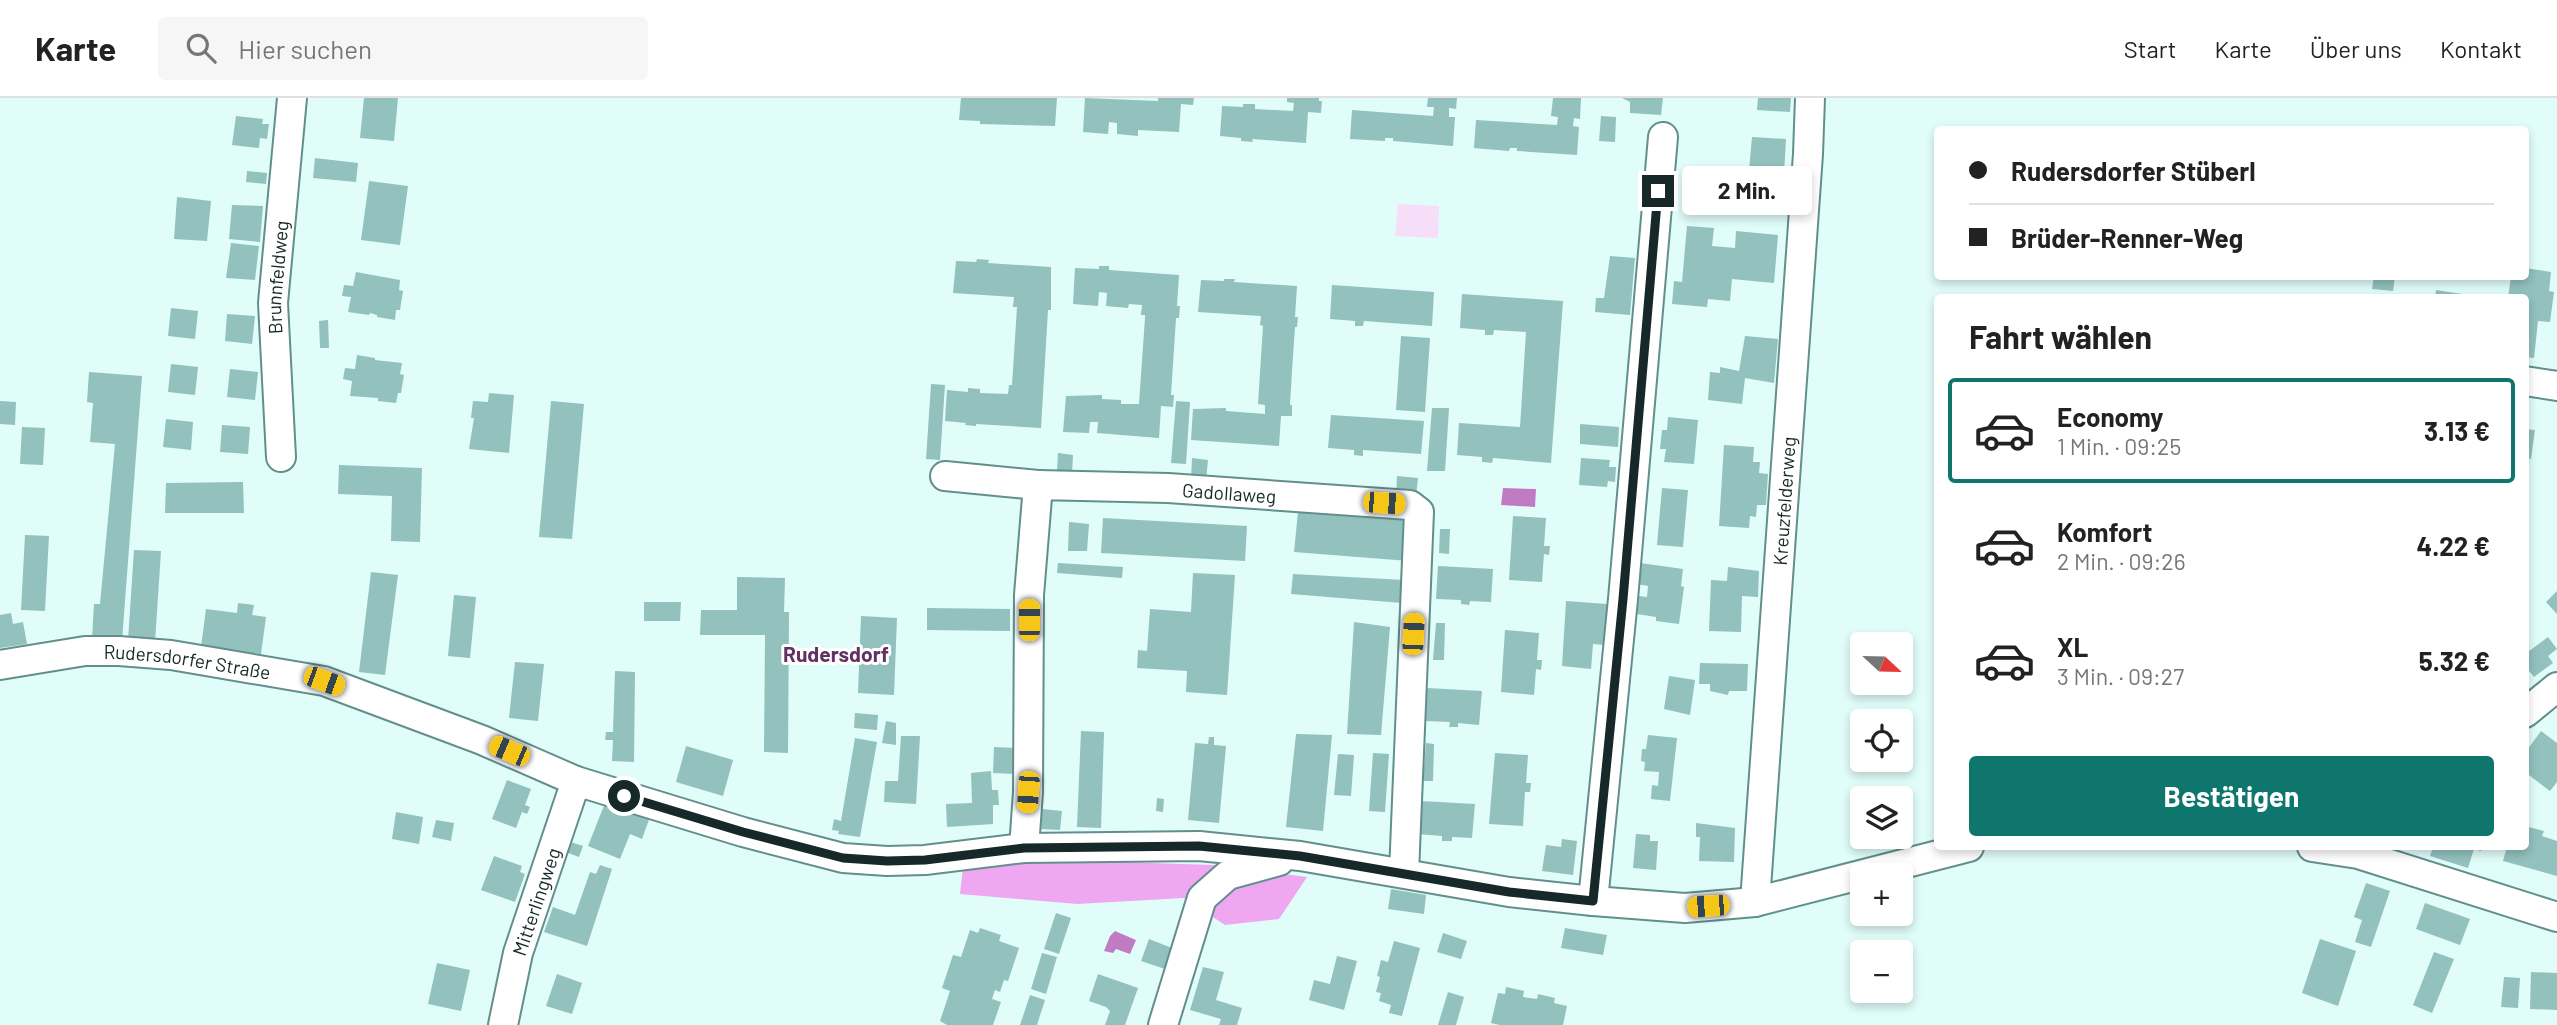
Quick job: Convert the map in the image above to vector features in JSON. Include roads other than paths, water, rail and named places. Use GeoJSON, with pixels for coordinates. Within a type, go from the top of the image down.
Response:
{"type":"FeatureCollection","features":[{"type":"Feature","properties":{"kind":"street","name":"Brunnfeldweg"},"geometry":{"type":"LineString","coordinates":[[281,457],[273,303],[292,98]]}},
{"type":"Feature","properties":{"kind":"street","name":"Kreuzfelderweg"},"geometry":{"type":"LineString","coordinates":[[1755,902],[1810,98]]}},
{"type":"Feature","properties":{"kind":"street"},"geometry":{"type":"LineString","coordinates":[[1593,901],[1623,599],[1663,137]]}},
{"type":"Feature","properties":{"kind":"street"},"geometry":{"type":"LineString","coordinates":[[2529,382],[2557,386]]}},
{"type":"Feature","properties":{"kind":"street"},"geometry":{"type":"LineString","coordinates":[[945,476],[1038,485],[1029,595],[1028,792],[1024,848]]}},
{"type":"Feature","properties":{"kind":"street","name":"Gadollaweg"},"geometry":{"type":"LineString","coordinates":[[1038,485],[1269,494],[1410,505],[1417,509],[1420,515],[1404,873]]}},
{"type":"Feature","properties":{"kind":"street","name":"Rudersdorfer Straße"},"geometry":{"type":"LineString","coordinates":[[0,665],[85,651],[119,650],[171,654],[324,681],[482,740],[576,781],[743,832],[843,858],[925,860],[1024,848],[1199,846],[1300,856],[1509,892],[1685,908],[1755,902],[1957,850]]}},
{"type":"Feature","properties":{"kind":"street"},"geometry":{"type":"LineString","coordinates":[[2529,710],[2557,687]]}},
{"type":"Feature","properties":{"kind":"street","name":"Mitterlingweg"},"geometry":{"type":"LineString","coordinates":[[503,1025],[517,953],[576,781]]}},
{"type":"Feature","properties":{"kind":"street"},"geometry":{"type":"LineString","coordinates":[[2362,850],[2557,917]]}},
{"type":"Feature","properties":{"kind":"street"},"geometry":{"type":"LineString","coordinates":[[1163,1025],[1202,898],[1228,874],[1300,856]]}},
{"type":"Feature","properties":{"kind":"district","name":"Rudersdorf"},"geometry":{"type":"Point","coordinates":[836,653]}}]}
